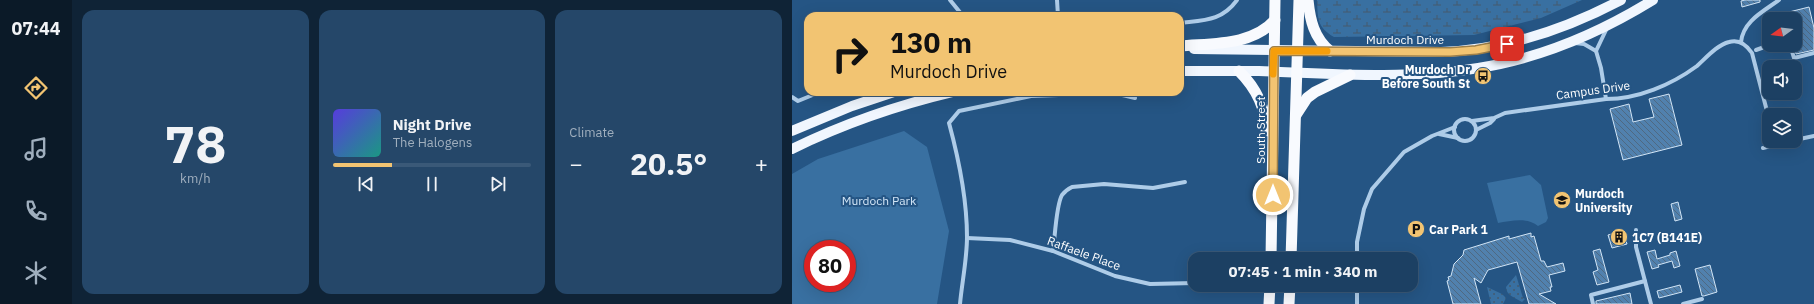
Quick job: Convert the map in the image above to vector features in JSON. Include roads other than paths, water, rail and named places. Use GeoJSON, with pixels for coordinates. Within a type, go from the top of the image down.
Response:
{"type":"FeatureCollection","features":[{"type":"Feature","properties":{"kind":"highway","name":"South Street"},"geometry":{"type":"LineString","coordinates":[[1271,252],[1275,0]]}},
{"type":"Feature","properties":{"kind":"highway"},"geometry":{"type":"LineString","coordinates":[[1291,252],[1299,0]]}},
{"type":"Feature","properties":{"kind":"highway"},"geometry":{"type":"LineString","coordinates":[[1308,0],[1311,24],[1322,44],[1330,51]]}},
{"type":"Feature","properties":{"kind":"highway"},"geometry":{"type":"LineString","coordinates":[[1184,46],[1228,42],[1244,39],[1268,27],[1275,20]]}},
{"type":"Feature","properties":{"kind":"highway"},"geometry":{"type":"LineString","coordinates":[[1239,71],[1249,81],[1263,110],[1266,121],[1266,161],[1273,195]]}},
{"type":"Feature","properties":{"kind":"highway"},"geometry":{"type":"LineString","coordinates":[[1295,116],[1307,98],[1315,92],[1350,75]]}},
{"type":"Feature","properties":{"kind":"highway"},"geometry":{"type":"LineString","coordinates":[[1269,304],[1270,292]]}},
{"type":"Feature","properties":{"kind":"highway"},"geometry":{"type":"LineString","coordinates":[[1289,304],[1290,292]]}},
{"type":"Feature","properties":{"kind":"main road","name":"Murdoch Drive"},"geometry":{"type":"LineString","coordinates":[[1184,49],[1447,52],[1497,47],[1529,39],[1569,25],[1621,0]]}},
{"type":"Feature","properties":{"kind":"main road"},"geometry":{"type":"LineString","coordinates":[[1184,71],[1239,71],[1350,75],[1418,74],[1461,70],[1529,56],[1571,42],[1609,25],[1653,0]]}},
{"type":"Feature","properties":{"kind":"main road"},"geometry":{"type":"LineString","coordinates":[[792,132],[852,106],[882,96]]}},
{"type":"Feature","properties":{"kind":"main road"},"geometry":{"type":"LineString","coordinates":[[792,149],[838,128],[895,107],[938,96]]}},
{"type":"Feature","properties":{"kind":"street"},"geometry":{"type":"LineString","coordinates":[[950,0],[960,12]]}},
{"type":"Feature","properties":{"kind":"street"},"geometry":{"type":"LineString","coordinates":[[1057,0],[1058,12]]}},
{"type":"Feature","properties":{"kind":"street"},"geometry":{"type":"LineString","coordinates":[[1184,22],[1217,18],[1231,9],[1237,0]]}},
{"type":"Feature","properties":{"kind":"street"},"geometry":{"type":"LineString","coordinates":[[1766,108],[1754,58],[1742,42],[1742,36],[1753,19],[1779,0]]}},
{"type":"Feature","properties":{"kind":"street"},"geometry":{"type":"LineString","coordinates":[[1606,99],[1601,68],[1596,51],[1609,25]]}},
{"type":"Feature","properties":{"kind":"street"},"geometry":{"type":"LineString","coordinates":[[1571,42],[1584,44],[1596,51]]}},
{"type":"Feature","properties":{"kind":"street","name":"Campus Drive"},"geometry":{"type":"LineString","coordinates":[[1472,121],[1494,118],[1505,113],[1606,99],[1619,99],[1661,87],[1687,73],[1724,44],[1729,42],[1742,42]]}},
{"type":"Feature","properties":{"kind":"street"},"geometry":{"type":"LineString","coordinates":[[1756,50],[1762,48]]}},
{"type":"Feature","properties":{"kind":"street"},"geometry":{"type":"LineString","coordinates":[[1792,52],[1794,58],[1814,53]]}},
{"type":"Feature","properties":{"kind":"street"},"geometry":{"type":"LineString","coordinates":[[792,98],[798,101],[810,96]]}},
{"type":"Feature","properties":{"kind":"street"},"geometry":{"type":"LineString","coordinates":[[960,304],[967,238],[965,199],[959,159],[949,123],[958,111],[1031,96]]}},
{"type":"Feature","properties":{"kind":"street"},"geometry":{"type":"LineString","coordinates":[[1127,96],[1135,98]]}},
{"type":"Feature","properties":{"kind":"street","name":"Campus Drive"},"geometry":{"type":"LineString","coordinates":[[1476,130],[1490,123],[1494,118]]}},
{"type":"Feature","properties":{"kind":"street"},"geometry":{"type":"LineString","coordinates":[[1357,252],[1357,242],[1364,209],[1372,189],[1404,152],[1432,136],[1455,127],[1462,119],[1472,121],[1476,130],[1471,139],[1464,140],[1439,134]]}},
{"type":"Feature","properties":{"kind":"street"},"geometry":{"type":"LineString","coordinates":[[1455,127],[1456,134],[1459,138]]}},
{"type":"Feature","properties":{"kind":"street"},"geometry":{"type":"LineString","coordinates":[[1802,139],[1814,136]]}},
{"type":"Feature","properties":{"kind":"street"},"geometry":{"type":"LineString","coordinates":[[1053,251],[1059,204],[1063,194],[1069,189],[1104,184],[1153,188],[1185,182]]}},
{"type":"Feature","properties":{"kind":"street"},"geometry":{"type":"LineString","coordinates":[[1636,230],[1636,248],[1651,304]]}},
{"type":"Feature","properties":{"kind":"street","name":"Raffaele Place"},"geometry":{"type":"LineString","coordinates":[[967,238],[1010,240],[1053,251],[1115,276],[1150,284],[1188,283]]}},
{"type":"Feature","properties":{"kind":"street"},"geometry":{"type":"LineString","coordinates":[[1594,304],[1591,295],[1645,281]]}},
{"type":"Feature","properties":{"kind":"street"},"geometry":{"type":"LineString","coordinates":[[1357,292],[1357,304]]}},
{"type":"Feature","properties":{"kind":"street"},"geometry":{"type":"LineString","coordinates":[[1684,304],[1702,299]]}},
{"type":"Feature","properties":{"kind":"place","name":"Murdoch Dr Before South St"},"geometry":{"type":"Point","coordinates":[1483,76]}},
{"type":"Feature","properties":{"kind":"place","name":"Murdoch University"},"geometry":{"type":"Point","coordinates":[1562,200]}},
{"type":"Feature","properties":{"kind":"place","name":"Car Park 1"},"geometry":{"type":"Point","coordinates":[1416,229]}},
{"type":"Feature","properties":{"kind":"place","name":"1C7 (B141E)"},"geometry":{"type":"Point","coordinates":[1619,237]}},
{"type":"Feature","properties":{"kind":"park label","name":"Murdoch Park"},"geometry":{"type":"Point","coordinates":[879,200]}}]}
